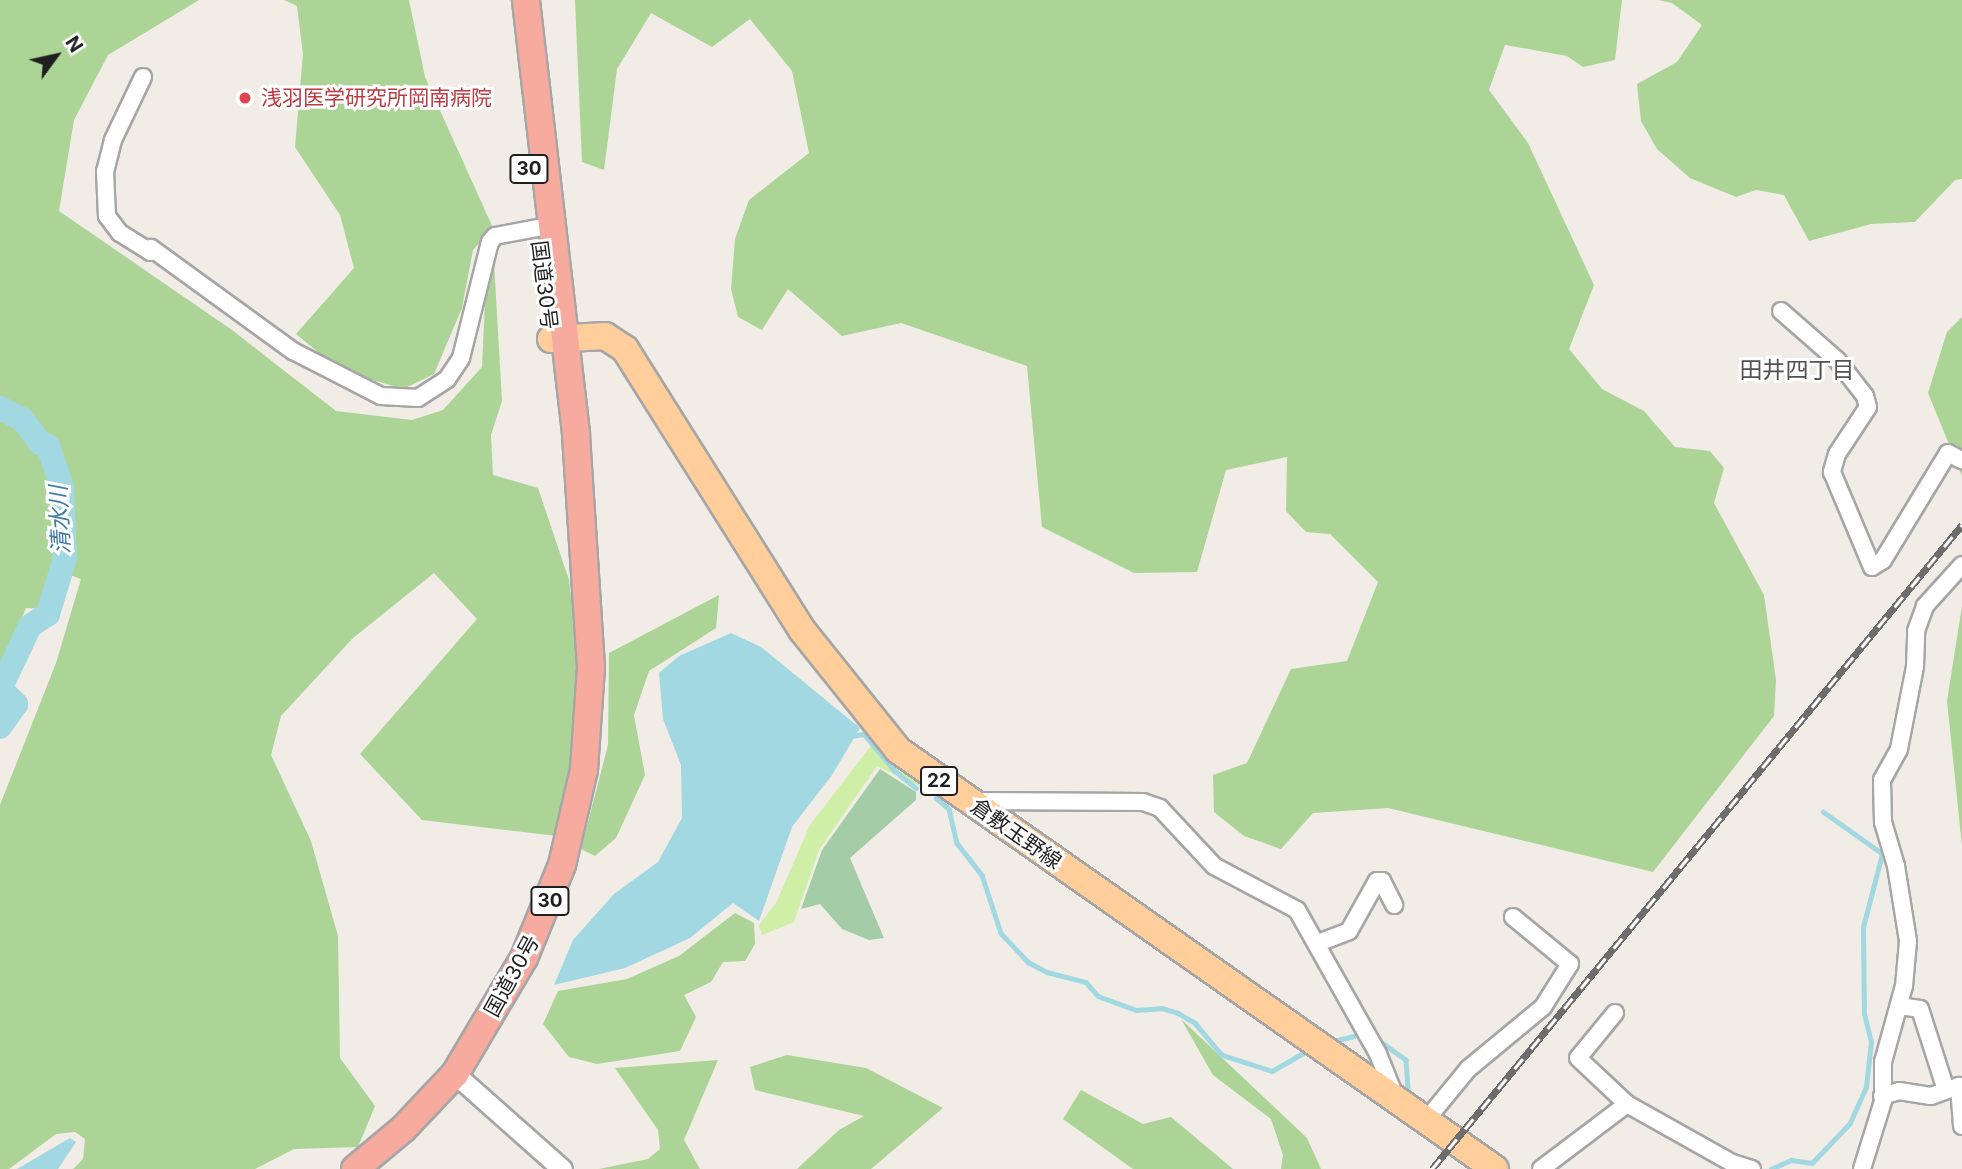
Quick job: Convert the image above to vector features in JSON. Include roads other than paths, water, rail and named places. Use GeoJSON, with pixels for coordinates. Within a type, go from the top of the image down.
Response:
{"type":"FeatureCollection","features":[{"type":"Feature","properties":{"kind":"highway","name":"国道30号"},"geometry":{"type":"LineString","coordinates":[[507,0],[545,226]]}},
{"type":"Feature","properties":{"kind":"highway","name":"国道30号"},"geometry":{"type":"LineString","coordinates":[[355,1169],[403,1129],[455,1074],[541,922],[573,823],[589,716],[584,570],[545,226],[526,0]]}},
{"type":"Feature","properties":{"kind":"main road","name":"倉敷玉野線"},"geometry":{"type":"LineString","coordinates":[[558,337],[605,336],[625,349],[757,563],[818,650],[898,750],[1395,1096],[1486,1166]]}},
{"type":"Feature","properties":{"kind":"street"},"geometry":{"type":"LineString","coordinates":[[143,77],[113,140],[104,172],[107,216],[120,233],[150,252],[151,248],[293,351],[381,396],[418,398],[447,379],[461,358],[490,242],[545,226]]}},
{"type":"Feature","properties":{"kind":"street"},"geometry":{"type":"LineString","coordinates":[[1781,311],[1837,360],[1865,396],[1868,407],[1837,454],[1832,472],[1872,567],[1883,560],[1948,453],[1962,460]]}},
{"type":"Feature","properties":{"kind":"street"},"geometry":{"type":"LineString","coordinates":[[1862,1169],[1882,1096],[1883,1062],[1899,1006],[1908,941],[1896,866],[1883,822],[1882,780],[1899,749],[1913,678],[1916,631],[1925,606],[1962,565]]}},
{"type":"Feature","properties":{"kind":"street"},"geometry":{"type":"LineString","coordinates":[[968,801],[1143,802],[1160,808],[1214,866],[1297,910],[1318,943],[1395,1096]]}},
{"type":"Feature","properties":{"kind":"street"},"geometry":{"type":"LineString","coordinates":[[1318,943],[1349,931],[1377,881],[1382,881],[1394,905]]}},
{"type":"Feature","properties":{"kind":"street"},"geometry":{"type":"LineString","coordinates":[[1427,1119],[1468,1069],[1543,1007],[1570,964],[1513,917]]}},
{"type":"Feature","properties":{"kind":"street"},"geometry":{"type":"LineString","coordinates":[[1899,1006],[1920,1009],[1945,1090]]}},
{"type":"Feature","properties":{"kind":"street"},"geometry":{"type":"LineString","coordinates":[[1615,1013],[1578,1058],[1627,1104],[1732,1163],[1752,1169]]}},
{"type":"Feature","properties":{"kind":"street"},"geometry":{"type":"LineString","coordinates":[[455,1074],[562,1169]]}},
{"type":"Feature","properties":{"kind":"street"},"geometry":{"type":"LineString","coordinates":[[1882,1096],[1899,1091],[1931,1096],[1959,1086],[1962,1126]]}},
{"type":"Feature","properties":{"kind":"street"},"geometry":{"type":"LineString","coordinates":[[1541,1169],[1627,1104]]}},
{"type":"Feature","properties":{"kind":"water"},"geometry":{"type":"Polygon","coordinates":[[[731,633],[761,647],[860,728],[832,775],[792,827],[759,921],[733,903],[690,938],[625,968],[554,985],[573,940],[614,894],[658,862],[682,818],[681,765],[663,719],[659,673],[679,656],[731,633]]]}},
{"type":"Feature","properties":{"kind":"water"},"geometry":{"type":"Polygon","coordinates":[[[70,1138],[76,1142],[58,1169],[17,1169],[70,1138]]]}},
{"type":"Feature","properties":{"kind":"waterway","name":"清水川"},"geometry":{"type":"LineString","coordinates":[[0,408],[22,419],[40,443],[48,446],[62,487],[65,558],[48,614],[30,626],[3,683],[2,690],[16,704],[0,727]]}},
{"type":"Feature","properties":{"kind":"waterway"},"geometry":{"type":"LineString","coordinates":[[851,736],[864,734],[895,771],[916,788]]}},
{"type":"Feature","properties":{"kind":"waterway"},"geometry":{"type":"LineString","coordinates":[[936,798],[949,809],[957,843],[982,875],[1001,933],[1028,962],[1047,972],[1086,982],[1098,996],[1136,1010],[1162,1008],[1178,1013],[1195,1023],[1222,1055],[1272,1071],[1306,1051]]}},
{"type":"Feature","properties":{"kind":"waterway"},"geometry":{"type":"LineString","coordinates":[[1771,1169],[1791,1160],[1812,1163],[1850,1123],[1866,1087],[1871,1042],[1864,1014],[1863,927],[1882,854],[1823,812]]}},
{"type":"Feature","properties":{"kind":"waterway"},"geometry":{"type":"LineString","coordinates":[[1338,1040],[1358,1035]]}},
{"type":"Feature","properties":{"kind":"waterway"},"geometry":{"type":"LineString","coordinates":[[1380,1041],[1406,1060],[1408,1092]]}},
{"type":"Feature","properties":{"kind":"railway"},"geometry":{"type":"LineString","coordinates":[[1432,1169],[1962,525]]}},
{"type":"Feature","properties":{"kind":"place","name":"浅羽医学研究所岡南病院"},"geometry":{"type":"Point","coordinates":[245,98]}},
{"type":"Feature","properties":{"kind":"district","name":"田井四丁目"},"geometry":{"type":"Point","coordinates":[1797,370]}}]}
